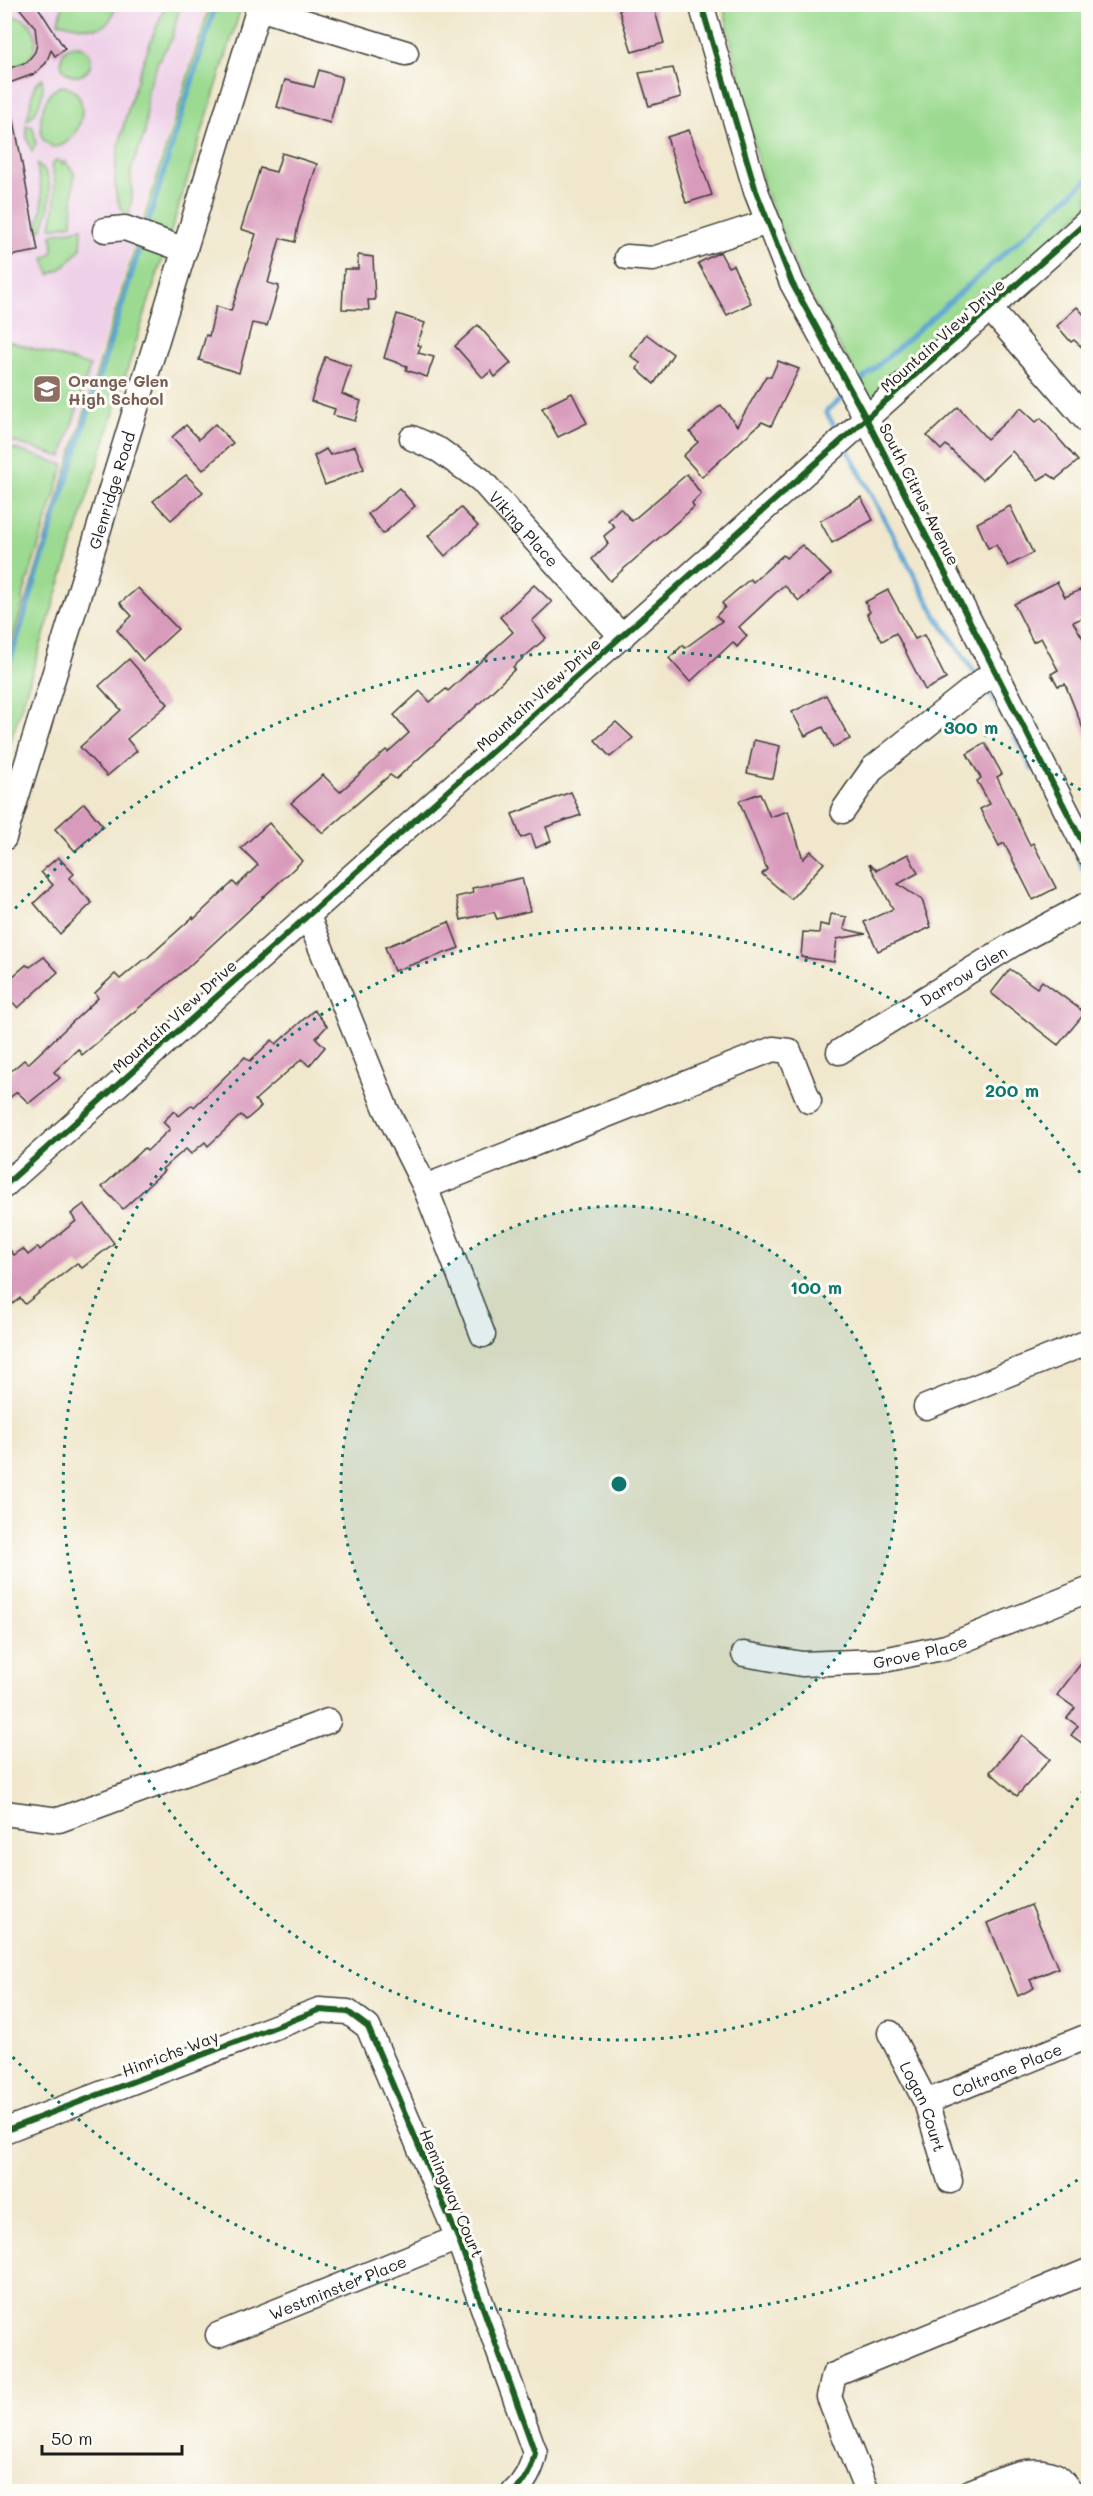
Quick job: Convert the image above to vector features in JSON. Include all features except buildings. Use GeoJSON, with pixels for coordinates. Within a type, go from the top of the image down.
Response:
{"type":"FeatureCollection","features":[{"type":"Feature","properties":{"kind":"street","name":"South Citrus Avenue"},"geometry":{"type":"LineString","coordinates":[[701,4],[756,191],[792,283],[867,420],[1089,853]]}},
{"type":"Feature","properties":{"kind":"street"},"geometry":{"type":"LineString","coordinates":[[260,6],[406,53]]}},
{"type":"Feature","properties":{"kind":"street","name":"Glenridge Road"},"geometry":{"type":"LineString","coordinates":[[4,838],[260,6]]}},
{"type":"Feature","properties":{"kind":"street","name":"Mountain View Drive"},"geometry":{"type":"LineString","coordinates":[[4,1186],[991,310],[1084,211]]}},
{"type":"Feature","properties":{"kind":"street"},"geometry":{"type":"LineString","coordinates":[[627,257],[653,259],[768,222]]}},
{"type":"Feature","properties":{"kind":"street"},"geometry":{"type":"LineString","coordinates":[[105,230],[125,228],[185,250]]}},
{"type":"Feature","properties":{"kind":"street"},"geometry":{"type":"LineString","coordinates":[[991,310],[1089,422]]}},
{"type":"Feature","properties":{"kind":"street","name":"Viking Place"},"geometry":{"type":"LineString","coordinates":[[412,438],[439,450],[482,480],[622,637]]}},
{"type":"Feature","properties":{"kind":"street"},"geometry":{"type":"LineString","coordinates":[[843,811],[873,768],[996,670]]}},
{"type":"Feature","properties":{"kind":"street","name":"Darrow Glen"},"geometry":{"type":"LineString","coordinates":[[839,1052],[1015,943],[1089,904]]}},
{"type":"Feature","properties":{"kind":"street"},"geometry":{"type":"LineString","coordinates":[[308,916],[386,1110],[425,1187],[483,1335]]}},
{"type":"Feature","properties":{"kind":"street"},"geometry":{"type":"LineString","coordinates":[[425,1187],[773,1049],[789,1051],[809,1101]]}},
{"type":"Feature","properties":{"kind":"street"},"geometry":{"type":"LineString","coordinates":[[926,1407],[1089,1342]]}},
{"type":"Feature","properties":{"kind":"street","name":"Grove Place"},"geometry":{"type":"LineString","coordinates":[[744,1654],[802,1664],[879,1661],[946,1647],[1089,1590]]}},
{"type":"Feature","properties":{"kind":"street"},"geometry":{"type":"LineString","coordinates":[[4,1813],[59,1820],[327,1721]]}},
{"type":"Feature","properties":{"kind":"street","name":"Hinrichs Way"},"geometry":{"type":"LineString","coordinates":[[4,2131],[319,2010],[348,2012]]}},
{"type":"Feature","properties":{"kind":"street","name":"Hemingway Court"},"geometry":{"type":"LineString","coordinates":[[348,2012],[368,2027],[458,2238],[535,2453],[523,2484],[514,2492]]}},
{"type":"Feature","properties":{"kind":"street","name":"Logan Court"},"geometry":{"type":"LineString","coordinates":[[890,2033],[926,2102],[950,2181]]}},
{"type":"Feature","properties":{"kind":"street","name":"Coltrane Place"},"geometry":{"type":"LineString","coordinates":[[926,2102],[1089,2036]]}},
{"type":"Feature","properties":{"kind":"street","name":"Westminster Place"},"geometry":{"type":"LineString","coordinates":[[218,2335],[458,2238]]}},
{"type":"Feature","properties":{"kind":"street"},"geometry":{"type":"LineString","coordinates":[[867,2492],[829,2397],[834,2375],[1089,2271]]}},
{"type":"Feature","properties":{"kind":"street"},"geometry":{"type":"LineString","coordinates":[[970,2492],[1013,2475],[1034,2471],[1055,2475],[1071,2492]]}},
{"type":"Feature","properties":{"kind":"path"},"geometry":{"type":"LineString","coordinates":[[1084,211],[1089,194]]}},
{"type":"Feature","properties":{"kind":"shaded area","name":"Orange Glen High School"},"geometry":{"type":"Polygon","coordinates":[[[5,5],[208,5],[5,657],[5,5]]]}},
{"type":"Feature","properties":{"kind":"green space"},"geometry":{"type":"Polygon","coordinates":[[[63,4],[115,5],[108,23],[101,27],[86,28],[58,22],[63,4]]]}},
{"type":"Feature","properties":{"kind":"green space"},"geometry":{"type":"Polygon","coordinates":[[[166,5],[180,5],[172,39],[158,61],[148,90],[145,133],[131,169],[132,198],[129,215],[118,202],[115,178],[119,148],[137,80],[166,5]]]}},
{"type":"Feature","properties":{"kind":"green space"},"geometry":{"type":"Polygon","coordinates":[[[210,5],[242,5],[5,759],[5,670],[210,5]]]}},
{"type":"Feature","properties":{"kind":"green space"},"geometry":{"type":"Polygon","coordinates":[[[723,5],[1088,5],[1088,206],[871,400],[801,280],[764,188],[723,5]]]}},
{"type":"Feature","properties":{"kind":"green space"},"geometry":{"type":"Polygon","coordinates":[[[4,18],[23,19],[29,23],[35,35],[35,48],[28,59],[5,69],[4,18]]]}},
{"type":"Feature","properties":{"kind":"green space"},"geometry":{"type":"Polygon","coordinates":[[[76,46],[87,50],[91,61],[87,72],[76,76],[65,72],[61,61],[65,50],[76,46]]]}},
{"type":"Feature","properties":{"kind":"green space"},"geometry":{"type":"Polygon","coordinates":[[[42,78],[43,89],[40,102],[35,113],[27,120],[35,85],[42,78]]]}},
{"type":"Feature","properties":{"kind":"green space"},"geometry":{"type":"Polygon","coordinates":[[[61,86],[72,89],[79,97],[82,107],[81,118],[71,138],[62,145],[52,147],[42,138],[43,108],[50,95],[61,86]]]}},
{"type":"Feature","properties":{"kind":"green space"},"geometry":{"type":"Polygon","coordinates":[[[26,125],[33,127],[36,143],[32,152],[27,138],[26,125]]]}},
{"type":"Feature","properties":{"kind":"green space"},"geometry":{"type":"Polygon","coordinates":[[[59,160],[62,164],[65,161],[74,173],[72,224],[51,228],[55,189],[51,166],[59,160]]]}},
{"type":"Feature","properties":{"kind":"green space"},"geometry":{"type":"Polygon","coordinates":[[[37,164],[47,177],[50,194],[45,222],[42,229],[38,231],[42,202],[37,164]]]}},
{"type":"Feature","properties":{"kind":"green space"},"geometry":{"type":"Polygon","coordinates":[[[82,228],[81,248],[65,266],[50,275],[44,258],[53,251],[52,234],[82,228]]]}},
{"type":"Feature","properties":{"kind":"green space"},"geometry":{"type":"Polygon","coordinates":[[[5,340],[90,366],[62,457],[5,439],[5,340]]]}},
{"type":"Feature","properties":{"kind":"green space"},"geometry":{"type":"Polygon","coordinates":[[[5,446],[64,465],[5,661],[5,446]]]}},
{"type":"Feature","properties":{"kind":"waterway"},"geometry":{"type":"LineString","coordinates":[[146,229],[216,4]]}},
{"type":"Feature","properties":{"kind":"waterway"},"geometry":{"type":"LineString","coordinates":[[856,385],[1088,179]]}},
{"type":"Feature","properties":{"kind":"waterway"},"geometry":{"type":"LineString","coordinates":[[4,681],[142,241]]}},
{"type":"Feature","properties":{"kind":"waterway"},"geometry":{"type":"LineString","coordinates":[[839,434],[826,412],[845,395]]}},
{"type":"Feature","properties":{"kind":"waterway"},"geometry":{"type":"LineString","coordinates":[[845,445],[936,616],[977,676]]}},
{"type":"Feature","properties":{"kind":"waterway"},"geometry":{"type":"LineString","coordinates":[[984,686],[1001,710],[1032,769]]}},
{"type":"Feature","properties":{"kind":"waterway"},"geometry":{"type":"LineString","coordinates":[[1076,854],[1088,879]]}},
{"type":"Feature","properties":{"kind":"cycle path"},"geometry":{"type":"LineString","coordinates":[[701,4],[756,191],[792,283],[867,420],[1088,853]]}},
{"type":"Feature","properties":{"kind":"cycle path"},"geometry":{"type":"LineString","coordinates":[[4,1186],[1088,221]]}},
{"type":"Feature","properties":{"kind":"cycle path"},"geometry":{"type":"LineString","coordinates":[[4,2131],[319,2010],[348,2012],[368,2027],[458,2238],[535,2453],[528,2474],[514,2492]]}},
{"type":"Feature","properties":{"kind":"place","name":"Orange Glen High School"},"geometry":{"type":"Point","coordinates":[47,389]}}]}
